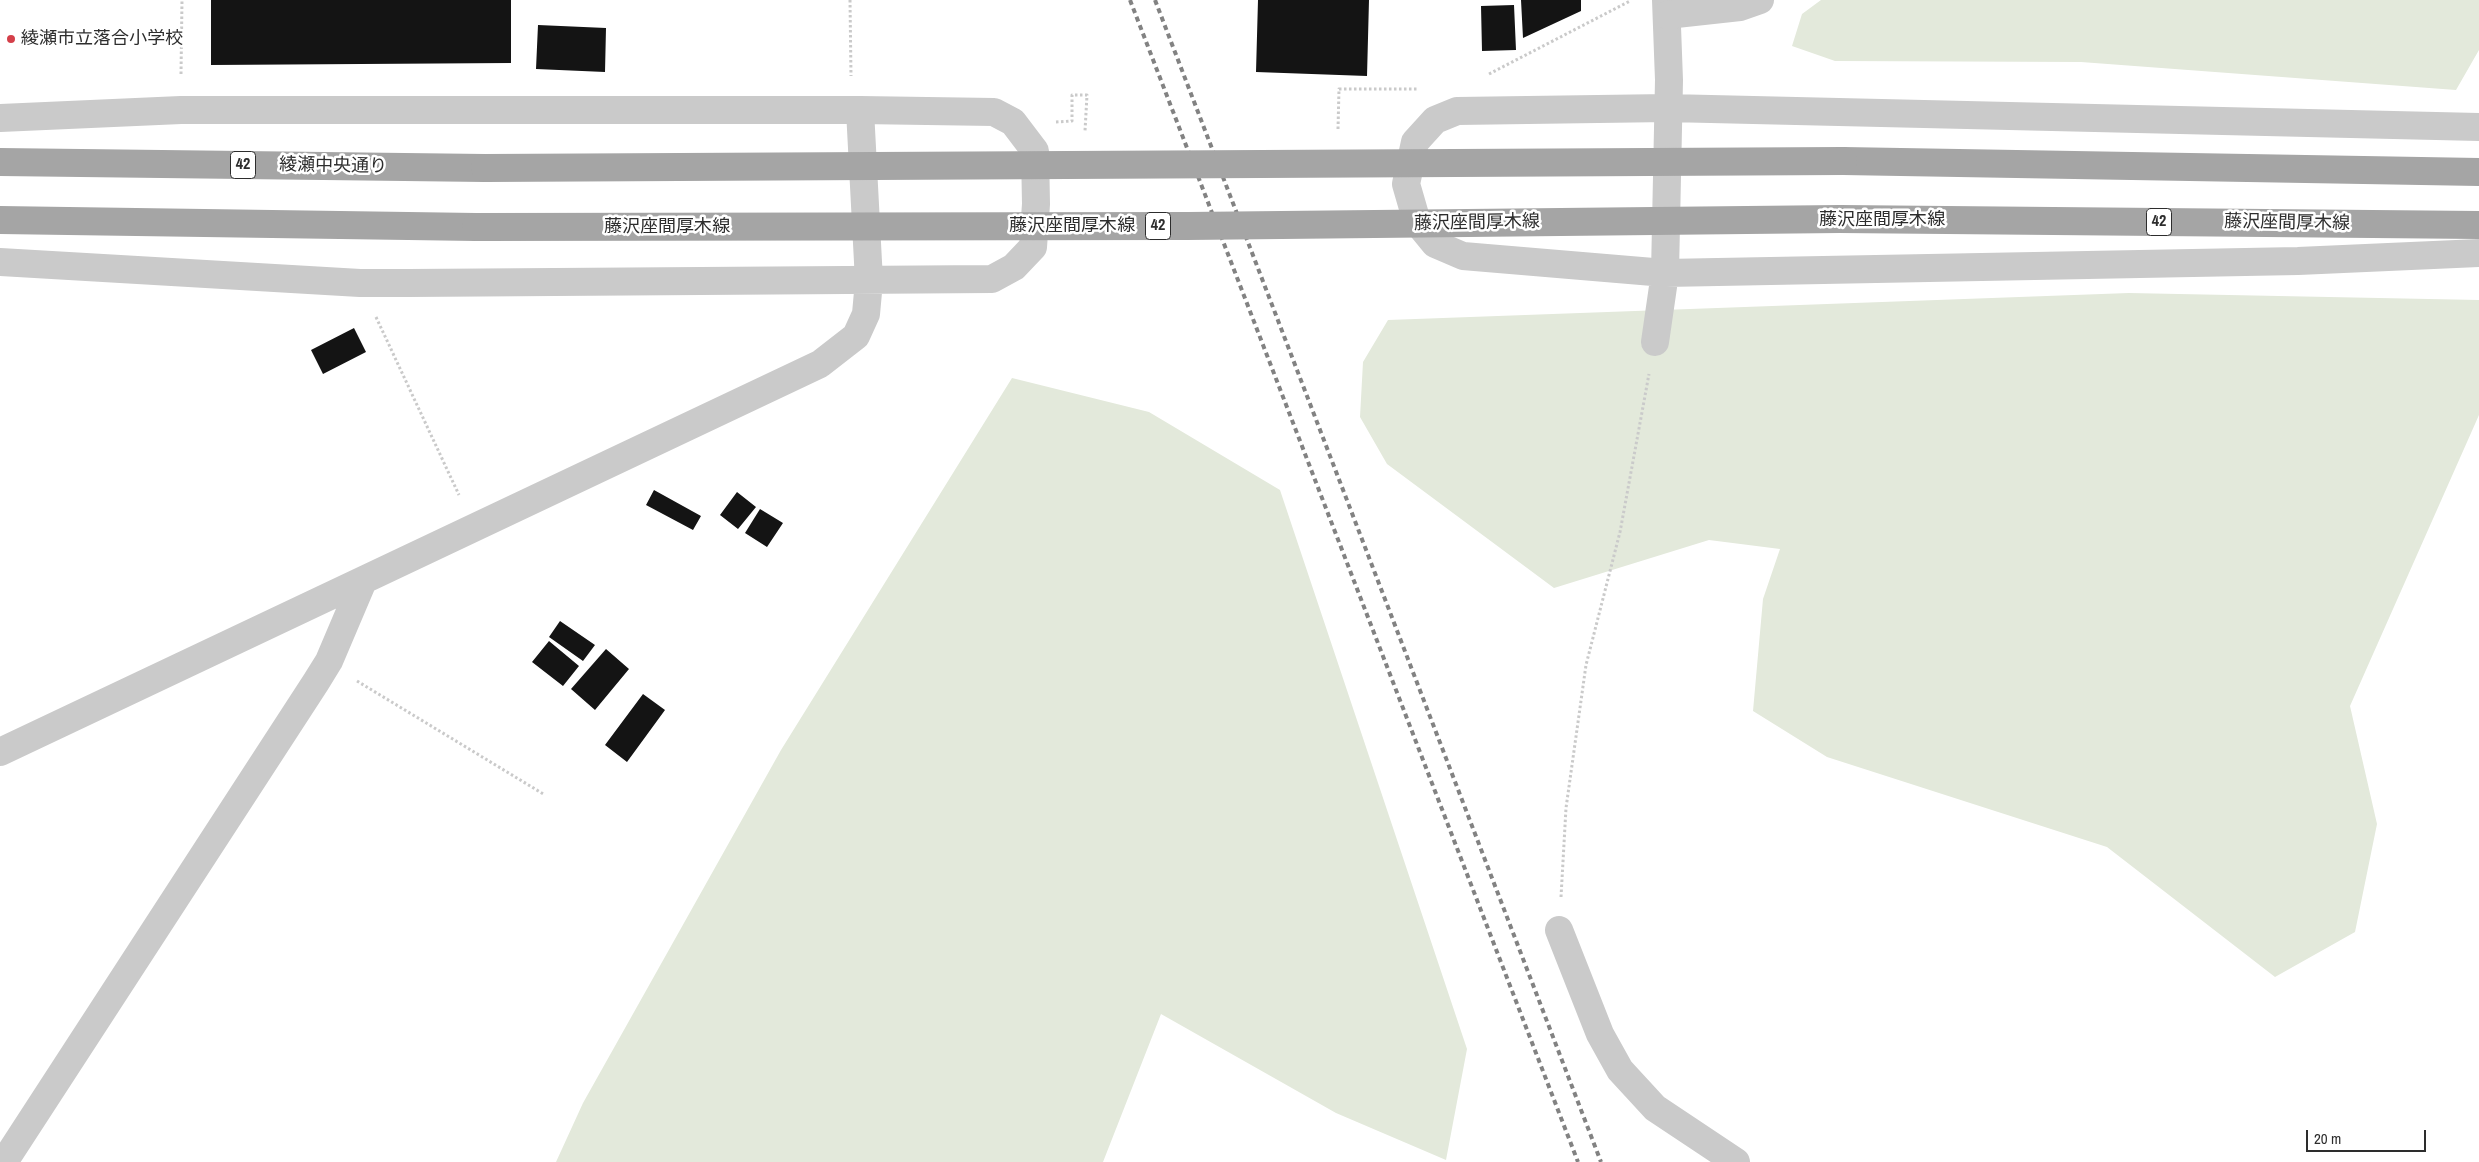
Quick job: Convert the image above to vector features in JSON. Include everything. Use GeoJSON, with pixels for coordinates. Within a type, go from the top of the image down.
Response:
{"type":"FeatureCollection","features":[{"type":"Feature","properties":{"kind":"main road","name":"綾瀬中央通り"},"geometry":{"type":"LineString","coordinates":[[0,162],[485,168],[1843,161],[2479,172]]}},
{"type":"Feature","properties":{"kind":"main road","name":"藤沢座間厚木線"},"geometry":{"type":"LineString","coordinates":[[0,220],[476,227],[1178,226],[1840,219],[2479,225]]}},
{"type":"Feature","properties":{"kind":"street"},"geometry":{"type":"LineString","coordinates":[[1655,342],[1665,273],[1668,108],[1666,8],[1740,7],[1760,0]]}},
{"type":"Feature","properties":{"kind":"street"},"geometry":{"type":"LineString","coordinates":[[2479,127],[1668,108],[1457,111],[1435,120],[1414,142],[1406,184],[1417,222],[1435,244],[1463,256],[1665,273],[2289,262],[2479,252]]}},
{"type":"Feature","properties":{"kind":"street"},"geometry":{"type":"LineString","coordinates":[[0,118],[181,110],[860,110],[994,112],[1013,122],[1035,151],[1036,204],[1033,247],[1014,267],[992,279],[360,283],[0,262]]}},
{"type":"Feature","properties":{"kind":"street"},"geometry":{"type":"LineString","coordinates":[[0,752],[820,364],[856,336],[866,314],[869,281],[860,110]]}},
{"type":"Feature","properties":{"kind":"street"},"geometry":{"type":"LineString","coordinates":[[4,1162],[329,661],[363,581]]}},
{"type":"Feature","properties":{"kind":"street"},"geometry":{"type":"LineString","coordinates":[[1559,930],[1600,1034],[1620,1070],[1655,1108],[1736,1162]]}},
{"type":"Feature","properties":{"kind":"path"},"geometry":{"type":"LineString","coordinates":[[181,110],[182,0]]}},
{"type":"Feature","properties":{"kind":"path"},"geometry":{"type":"LineString","coordinates":[[850,0],[851,74],[860,110]]}},
{"type":"Feature","properties":{"kind":"path"},"geometry":{"type":"LineString","coordinates":[[1486,76],[1632,0]]}},
{"type":"Feature","properties":{"kind":"path"},"geometry":{"type":"LineString","coordinates":[[1337,137],[1339,89],[1426,89]]}},
{"type":"Feature","properties":{"kind":"path"},"geometry":{"type":"LineString","coordinates":[[1072,121],[1072,95],[1087,95],[1085,137]]}},
{"type":"Feature","properties":{"kind":"path"},"geometry":{"type":"LineString","coordinates":[[360,283],[474,527]]}},
{"type":"Feature","properties":{"kind":"path"},"geometry":{"type":"LineString","coordinates":[[1559,930],[1566,808],[1586,665],[1620,532],[1655,342]]}},
{"type":"Feature","properties":{"kind":"path"},"geometry":{"type":"LineString","coordinates":[[329,661],[372,690],[545,794]]}},
{"type":"Feature","properties":{"kind":"shaded area"},"geometry":{"type":"Polygon","coordinates":[[[1821,0],[2479,0],[2479,50],[2456,90],[2081,62],[1835,61],[1792,46],[1802,14],[1821,0]]]}},
{"type":"Feature","properties":{"kind":"shaded area"},"geometry":{"type":"Polygon","coordinates":[[[2129,293],[2479,300],[2479,415],[2350,706],[2377,824],[2355,932],[2275,977],[2107,847],[1827,757],[1753,711],[1763,599],[1780,549],[1709,540],[1554,588],[1387,464],[1360,417],[1363,362],[1388,320],[2129,293]]]}},
{"type":"Feature","properties":{"kind":"shaded area"},"geometry":{"type":"Polygon","coordinates":[[[1012,378],[1149,412],[1280,490],[1467,1049],[1446,1160],[1336,1113],[1161,1014],[1103,1162],[556,1162],[583,1103],[781,750],[1012,378]]]}},
{"type":"Feature","properties":{"kind":"building"},"geometry":{"type":"Polygon","coordinates":[[[211,0],[511,0],[511,63],[211,65],[211,0]]]}},
{"type":"Feature","properties":{"kind":"building"},"geometry":{"type":"Polygon","coordinates":[[[1258,0],[1369,0],[1367,76],[1256,72],[1258,0]]]}},
{"type":"Feature","properties":{"kind":"building"},"geometry":{"type":"Polygon","coordinates":[[[1521,0],[1581,0],[1581,11],[1523,38],[1521,0]]]}},
{"type":"Feature","properties":{"kind":"building"},"geometry":{"type":"Polygon","coordinates":[[[1514,5],[1516,50],[1482,51],[1481,6],[1514,5]]]}},
{"type":"Feature","properties":{"kind":"building"},"geometry":{"type":"Polygon","coordinates":[[[538,25],[606,28],[605,72],[536,69],[538,25]]]}},
{"type":"Feature","properties":{"kind":"building"},"geometry":{"type":"Polygon","coordinates":[[[354,328],[366,352],[323,374],[311,350],[354,328]]]}},
{"type":"Feature","properties":{"kind":"building"},"geometry":{"type":"Polygon","coordinates":[[[654,490],[701,516],[693,530],[646,505],[654,490]]]}},
{"type":"Feature","properties":{"kind":"building"},"geometry":{"type":"Polygon","coordinates":[[[737,492],[756,507],[738,529],[720,515],[737,492]]]}},
{"type":"Feature","properties":{"kind":"building"},"geometry":{"type":"Polygon","coordinates":[[[760,509],[783,523],[767,547],[745,533],[760,509]]]}},
{"type":"Feature","properties":{"kind":"building"},"geometry":{"type":"Polygon","coordinates":[[[560,621],[595,645],[583,661],[549,637],[560,621]]]}},
{"type":"Feature","properties":{"kind":"building"},"geometry":{"type":"Polygon","coordinates":[[[549,641],[579,666],[563,686],[532,662],[549,641]]]}},
{"type":"Feature","properties":{"kind":"building"},"geometry":{"type":"Polygon","coordinates":[[[606,649],[629,669],[595,710],[571,689],[606,649]]]}},
{"type":"Feature","properties":{"kind":"building"},"geometry":{"type":"Polygon","coordinates":[[[643,694],[665,710],[627,762],[605,745],[643,694]]]}},
{"type":"Feature","properties":{"kind":"railway"},"geometry":{"type":"LineString","coordinates":[[1130,0],[1578,1162]]}},
{"type":"Feature","properties":{"kind":"railway"},"geometry":{"type":"LineString","coordinates":[[1155,0],[1601,1162]]}},
{"type":"Feature","properties":{"kind":"place","name":"綾瀬市立落合小学校"},"geometry":{"type":"Point","coordinates":[11,39]}}]}
